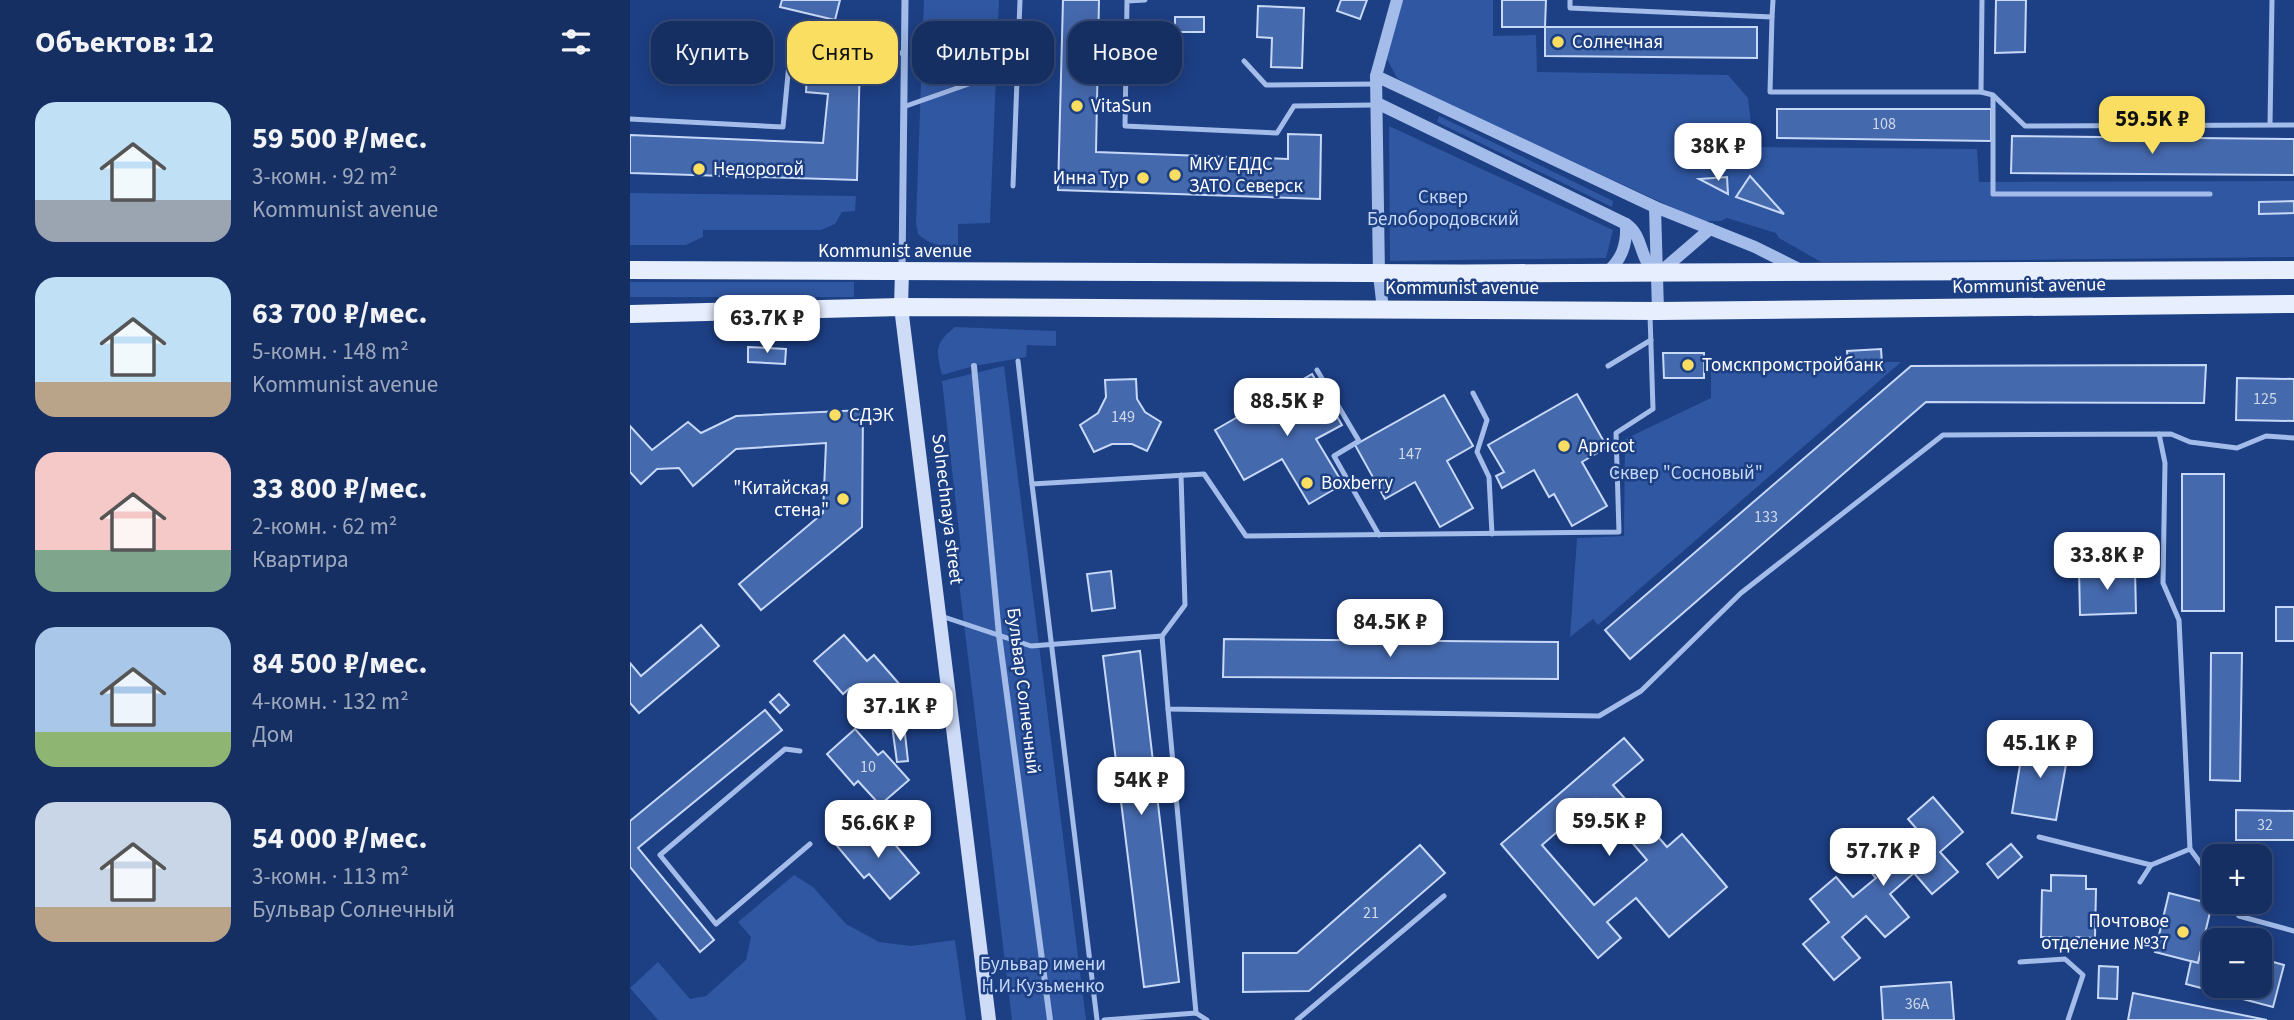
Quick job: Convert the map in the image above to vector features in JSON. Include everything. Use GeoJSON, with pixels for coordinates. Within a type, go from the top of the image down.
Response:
{"type":"FeatureCollection","features":[{"type":"Feature","properties":{"kind":"main road","name":"Kommunist avenue"},"geometry":{"type":"LineString","coordinates":[[630,270],[1379,275],[2294,270]]}},
{"type":"Feature","properties":{"kind":"main road","name":"Solnechnaya street"},"geometry":{"type":"LineString","coordinates":[[902,271],[901,307],[989,1020]]}},
{"type":"Feature","properties":{"kind":"main road","name":"Kommunist avenue"},"geometry":{"type":"LineString","coordinates":[[630,314],[901,307],[1654,311],[2294,304]]}},
{"type":"Feature","properties":{"kind":"street","name":"Solnechnaya street"},"geometry":{"type":"LineString","coordinates":[[902,271],[906,107],[905,0]]}},
{"type":"Feature","properties":{"kind":"street"},"geometry":{"type":"LineString","coordinates":[[1383,309],[1379,275],[1376,80],[1397,0]]}},
{"type":"Feature","properties":{"kind":"street"},"geometry":{"type":"LineString","coordinates":[[1376,80],[1655,207],[1755,247],[1810,274]]}},
{"type":"Feature","properties":{"kind":"street"},"geometry":{"type":"LineString","coordinates":[[1377,104],[1626,224],[1634,230],[1647,260],[1659,273]]}},
{"type":"Feature","properties":{"kind":"street"},"geometry":{"type":"LineString","coordinates":[[1654,311],[1659,273],[1655,207]]}},
{"type":"Feature","properties":{"kind":"street"},"geometry":{"type":"LineString","coordinates":[[1605,274],[1618,263],[1627,238],[1626,224]]}},
{"type":"Feature","properties":{"kind":"street"},"geometry":{"type":"LineString","coordinates":[[1659,273],[1710,229]]}},
{"type":"Feature","properties":{"kind":"street","name":"Бульвар Солнечный"},"geometry":{"type":"LineString","coordinates":[[974,366],[999,635],[1050,1020]]}},
{"type":"Feature","properties":{"kind":"lane"},"geometry":{"type":"LineString","coordinates":[[1019,21],[1020,0]]}},
{"type":"Feature","properties":{"kind":"lane"},"geometry":{"type":"LineString","coordinates":[[1145,0],[1127,1],[1125,127],[1277,134],[1294,106],[1377,104]]}},
{"type":"Feature","properties":{"kind":"lane"},"geometry":{"type":"LineString","coordinates":[[1570,0],[1570,8],[1772,17]]}},
{"type":"Feature","properties":{"kind":"lane"},"geometry":{"type":"LineString","coordinates":[[1773,0],[1770,92],[1981,92],[1993,95],[2025,125],[2294,125]]}},
{"type":"Feature","properties":{"kind":"lane"},"geometry":{"type":"LineString","coordinates":[[1981,92],[1982,0]]}},
{"type":"Feature","properties":{"kind":"lane"},"geometry":{"type":"LineString","coordinates":[[2270,124],[2272,0]]}},
{"type":"Feature","properties":{"kind":"lane"},"geometry":{"type":"LineString","coordinates":[[630,120],[783,127],[790,53],[905,53]]}},
{"type":"Feature","properties":{"kind":"lane"},"geometry":{"type":"LineString","coordinates":[[1244,61],[1265,85],[1376,80]]}},
{"type":"Feature","properties":{"kind":"lane"},"geometry":{"type":"LineString","coordinates":[[906,107],[970,84]]}},
{"type":"Feature","properties":{"kind":"lane"},"geometry":{"type":"LineString","coordinates":[[1013,186],[1016,84]]}},
{"type":"Feature","properties":{"kind":"lane"},"geometry":{"type":"LineString","coordinates":[[1993,95],[1993,194],[2210,194]]}},
{"type":"Feature","properties":{"kind":"lane"},"geometry":{"type":"LineString","coordinates":[[1032,484],[1204,474],[1246,536],[1619,533],[1616,433],[1653,409],[1651,340],[1654,311]]}},
{"type":"Feature","properties":{"kind":"lane"},"geometry":{"type":"LineString","coordinates":[[1608,366],[1651,340]]}},
{"type":"Feature","properties":{"kind":"lane"},"geometry":{"type":"LineString","coordinates":[[1018,361],[1097,1020]]}},
{"type":"Feature","properties":{"kind":"lane"},"geometry":{"type":"LineString","coordinates":[[1317,370],[1359,442],[1334,456],[1379,535]]}},
{"type":"Feature","properties":{"kind":"lane"},"geometry":{"type":"LineString","coordinates":[[1473,393],[1487,420],[1477,452],[1489,477],[1492,534]]}},
{"type":"Feature","properties":{"kind":"lane"},"geometry":{"type":"LineString","coordinates":[[2159,434],[2165,463],[2163,583],[2179,620],[2190,849],[2202,865]]}},
{"type":"Feature","properties":{"kind":"lane"},"geometry":{"type":"LineString","coordinates":[[1168,709],[1599,716],[1641,691],[1741,593],[1943,435],[2171,434],[2189,442],[2237,447],[2266,436],[2294,438]]}},
{"type":"Feature","properties":{"kind":"lane"},"geometry":{"type":"LineString","coordinates":[[1181,475],[1185,605],[1163,636],[1196,1013]]}},
{"type":"Feature","properties":{"kind":"lane"},"geometry":{"type":"LineString","coordinates":[[941,616],[1031,646],[1163,636]]}},
{"type":"Feature","properties":{"kind":"lane"},"geometry":{"type":"LineString","coordinates":[[800,751],[785,750],[660,855],[716,924],[810,844]]}},
{"type":"Feature","properties":{"kind":"lane"},"geometry":{"type":"LineString","coordinates":[[2039,837],[2151,865]]}},
{"type":"Feature","properties":{"kind":"lane"},"geometry":{"type":"LineString","coordinates":[[2140,882],[2151,865],[2190,849]]}},
{"type":"Feature","properties":{"kind":"lane"},"geometry":{"type":"LineString","coordinates":[[1297,1020],[1444,896]]}},
{"type":"Feature","properties":{"kind":"lane"},"geometry":{"type":"LineString","coordinates":[[2238,914],[2294,931]]}},
{"type":"Feature","properties":{"kind":"lane"},"geometry":{"type":"LineString","coordinates":[[2021,962],[2065,959],[2083,975],[2068,1020]]}},
{"type":"Feature","properties":{"kind":"lane"},"geometry":{"type":"LineString","coordinates":[[1104,1020],[1196,1013],[1208,1020]]}},
{"type":"Feature","properties":{"kind":"green space"},"geometry":{"type":"Polygon","coordinates":[[[924,0],[999,0],[998,21],[923,21],[924,0]]]}},
{"type":"Feature","properties":{"kind":"green space","name":"Сквер Белобородовский"},"geometry":{"type":"Polygon","coordinates":[[[1403,0],[1493,0],[1493,36],[1536,35],[1537,72],[1728,75],[1748,98],[1754,147],[1977,149],[1979,182],[2294,181],[2294,257],[1821,262],[1779,238],[1776,233],[1727,218],[1721,221],[1702,221],[1421,92],[1397,78],[1387,59],[1403,0]]]}},
{"type":"Feature","properties":{"kind":"green space"},"geometry":{"type":"Polygon","coordinates":[[[921,84],[996,84],[990,223],[958,224],[958,247],[941,246],[927,241],[918,234],[916,223],[921,84]]]}},
{"type":"Feature","properties":{"kind":"green space"},"geometry":{"type":"Polygon","coordinates":[[[1439,116],[1613,201],[1612,207],[1437,122],[1439,116]]]}},
{"type":"Feature","properties":{"kind":"green space","name":"Сквер Белобородовский"},"geometry":{"type":"Polygon","coordinates":[[[1389,126],[1613,230],[1606,258],[1390,261],[1389,126]]]}},
{"type":"Feature","properties":{"kind":"green space"},"geometry":{"type":"Polygon","coordinates":[[[630,193],[856,196],[855,211],[842,212],[835,224],[821,230],[703,230],[703,237],[686,245],[630,245],[630,193]]]}},
{"type":"Feature","properties":{"kind":"green space"},"geometry":{"type":"Polygon","coordinates":[[[630,282],[854,282],[854,297],[630,297],[630,282]]]}},
{"type":"Feature","properties":{"kind":"green space"},"geometry":{"type":"Polygon","coordinates":[[[955,327],[1056,331],[1056,346],[1027,345],[1026,357],[942,375],[938,348],[943,338],[955,327]]]}},
{"type":"Feature","properties":{"kind":"green space","name":"Сквер \"Сосновый\""},"geometry":{"type":"Polygon","coordinates":[[[1711,360],[1901,362],[1598,625],[1593,619],[1570,637],[1577,538],[1624,536],[1625,439],[1711,398],[1711,360]]]}},
{"type":"Feature","properties":{"kind":"green space","name":"Бульвар имени Н.И.Кузьменко"},"geometry":{"type":"Polygon","coordinates":[[[1004,366],[1086,1020],[1012,1020],[956,558],[961,550],[942,381],[1004,366]]]}},
{"type":"Feature","properties":{"kind":"green space"},"geometry":{"type":"Polygon","coordinates":[[[794,875],[813,887],[846,924],[879,942],[911,946],[955,940],[966,1020],[658,1020],[630,988],[658,962],[690,999],[706,996],[746,960],[751,937],[738,922],[794,875]]]}},
{"type":"Feature","properties":{"kind":"building"},"geometry":{"type":"Polygon","coordinates":[[[782,0],[840,0],[835,20],[780,7],[782,0]]]}},
{"type":"Feature","properties":{"kind":"building"},"geometry":{"type":"Polygon","coordinates":[[[1063,0],[1099,0],[1099,21],[1068,21],[1068,84],[1097,84],[1096,152],[1288,159],[1288,134],[1321,135],[1320,199],[1058,190],[1063,0]]]}},
{"type":"Feature","properties":{"kind":"building"},"geometry":{"type":"Polygon","coordinates":[[[1341,0],[1367,0],[1360,19],[1337,11],[1341,0]]]}},
{"type":"Feature","properties":{"kind":"building"},"geometry":{"type":"Polygon","coordinates":[[[1502,0],[1546,0],[1545,27],[1502,27],[1502,0]]]}},
{"type":"Feature","properties":{"kind":"building"},"geometry":{"type":"Polygon","coordinates":[[[1996,0],[2026,0],[2025,52],[1995,53],[1996,0]]]}},
{"type":"Feature","properties":{"kind":"building"},"geometry":{"type":"Polygon","coordinates":[[[1258,6],[1304,8],[1302,68],[1271,67],[1272,38],[1257,37],[1258,6]]]}},
{"type":"Feature","properties":{"kind":"building"},"geometry":{"type":"Polygon","coordinates":[[[1175,17],[1204,17],[1204,32],[1182,32],[1182,21],[1175,21],[1175,17]]]}},
{"type":"Feature","properties":{"kind":"building"},"geometry":{"type":"Polygon","coordinates":[[[1545,27],[1757,27],[1757,58],[1545,56],[1545,27]]]}},
{"type":"Feature","properties":{"kind":"building"},"geometry":{"type":"Polygon","coordinates":[[[806,84],[859,84],[857,180],[630,173],[630,135],[823,143],[828,94],[806,92],[806,84]]]}},
{"type":"Feature","properties":{"kind":"building"},"geometry":{"type":"Polygon","coordinates":[[[1777,109],[1991,109],[1991,141],[1777,138],[1777,109]]]}},
{"type":"Feature","properties":{"kind":"building"},"geometry":{"type":"Polygon","coordinates":[[[2012,136],[2294,139],[2294,175],[2011,173],[2012,136]]]}},
{"type":"Feature","properties":{"kind":"building"},"geometry":{"type":"Polygon","coordinates":[[[1750,176],[1784,214],[1736,197],[1750,176]]]}},
{"type":"Feature","properties":{"kind":"building"},"geometry":{"type":"Polygon","coordinates":[[[1727,177],[1728,194],[1699,179],[1727,177]]]}},
{"type":"Feature","properties":{"kind":"building"},"geometry":{"type":"Polygon","coordinates":[[[2294,201],[2294,213],[2259,214],[2259,202],[2294,201]]]}},
{"type":"Feature","properties":{"kind":"building"},"geometry":{"type":"Polygon","coordinates":[[[748,347],[786,349],[785,364],[748,362],[748,347]]]}},
{"type":"Feature","properties":{"kind":"building"},"geometry":{"type":"Polygon","coordinates":[[[1881,349],[1882,363],[1848,365],[1847,351],[1881,349]]]}},
{"type":"Feature","properties":{"kind":"building"},"geometry":{"type":"Polygon","coordinates":[[[1663,353],[1704,353],[1704,378],[1664,378],[1663,353]]]}},
{"type":"Feature","properties":{"kind":"building"},"geometry":{"type":"Polygon","coordinates":[[[2206,365],[2204,403],[1926,402],[1630,659],[1605,630],[1911,366],[2206,365]]]}},
{"type":"Feature","properties":{"kind":"building"},"geometry":{"type":"Polygon","coordinates":[[[1312,374],[1342,425],[1316,439],[1343,484],[1309,504],[1282,459],[1244,480],[1215,430],[1312,374]]]}},
{"type":"Feature","properties":{"kind":"building"},"geometry":{"type":"Polygon","coordinates":[[[2237,378],[2294,379],[2294,421],[2236,420],[2237,378]]]}},
{"type":"Feature","properties":{"kind":"building"},"geometry":{"type":"Polygon","coordinates":[[[1136,379],[1137,399],[1145,412],[1161,422],[1147,451],[1132,444],[1112,444],[1094,452],[1080,425],[1098,413],[1106,397],[1105,380],[1136,379]]]}},
{"type":"Feature","properties":{"kind":"building"},"geometry":{"type":"Polygon","coordinates":[[[1577,394],[1607,447],[1582,462],[1607,506],[1572,526],[1554,494],[1549,497],[1534,470],[1502,488],[1496,476],[1504,472],[1488,445],[1577,394]]]}},
{"type":"Feature","properties":{"kind":"building"},"geometry":{"type":"Polygon","coordinates":[[[1444,395],[1473,446],[1447,461],[1473,508],[1440,527],[1415,482],[1385,499],[1355,445],[1444,395]]]}},
{"type":"Feature","properties":{"kind":"building","name":"\"Китайская стена\""},"geometry":{"type":"Polygon","coordinates":[[[863,410],[862,527],[761,610],[739,584],[823,513],[826,443],[736,449],[693,486],[679,468],[657,469],[641,484],[630,472],[630,426],[652,450],[688,422],[701,433],[736,416],[863,410]]]}},
{"type":"Feature","properties":{"kind":"building"},"geometry":{"type":"Polygon","coordinates":[[[2182,474],[2224,474],[2224,611],[2182,611],[2182,474]]]}},
{"type":"Feature","properties":{"kind":"building"},"geometry":{"type":"Polygon","coordinates":[[[2135,569],[2136,613],[2080,615],[2079,570],[2135,569]]]}},
{"type":"Feature","properties":{"kind":"building"},"geometry":{"type":"Polygon","coordinates":[[[1111,571],[1115,608],[1092,611],[1087,574],[1111,571]]]}},
{"type":"Feature","properties":{"kind":"building"},"geometry":{"type":"Polygon","coordinates":[[[2276,607],[2294,607],[2294,641],[2276,641],[2276,607]]]}},
{"type":"Feature","properties":{"kind":"building"},"geometry":{"type":"Polygon","coordinates":[[[701,625],[719,646],[639,713],[630,703],[630,663],[641,676],[701,625]]]}},
{"type":"Feature","properties":{"kind":"building"},"geometry":{"type":"Polygon","coordinates":[[[844,635],[867,661],[874,655],[901,686],[871,712],[850,688],[843,694],[814,661],[844,635]]]}},
{"type":"Feature","properties":{"kind":"building"},"geometry":{"type":"Polygon","coordinates":[[[1224,639],[1558,642],[1558,679],[1223,677],[1224,639]]]}},
{"type":"Feature","properties":{"kind":"building"},"geometry":{"type":"Polygon","coordinates":[[[1140,651],[1179,982],[1144,987],[1103,656],[1140,651]]]}},
{"type":"Feature","properties":{"kind":"building"},"geometry":{"type":"Polygon","coordinates":[[[2211,653],[2242,653],[2240,781],[2210,780],[2211,653]]]}},
{"type":"Feature","properties":{"kind":"building"},"geometry":{"type":"Polygon","coordinates":[[[779,694],[789,705],[780,713],[770,702],[779,694]]]}},
{"type":"Feature","properties":{"kind":"building"},"geometry":{"type":"Polygon","coordinates":[[[765,710],[782,730],[638,848],[714,940],[700,952],[630,867],[630,821],[765,710]]]}},
{"type":"Feature","properties":{"kind":"building"},"geometry":{"type":"Polygon","coordinates":[[[904,725],[908,761],[897,762],[892,726],[904,725]]]}},
{"type":"Feature","properties":{"kind":"building"},"geometry":{"type":"Polygon","coordinates":[[[855,729],[878,755],[883,751],[909,780],[880,805],[858,781],[854,785],[827,754],[855,729]]]}},
{"type":"Feature","properties":{"kind":"building"},"geometry":{"type":"Polygon","coordinates":[[[1624,738],[1643,760],[1613,785],[1667,847],[1682,834],[1727,887],[1669,937],[1636,898],[1607,922],[1621,938],[1598,958],[1501,844],[1624,738]],[[1595,799],[1542,845],[1594,905],[1647,860],[1595,799]]]}},
{"type":"Feature","properties":{"kind":"building"},"geometry":{"type":"Polygon","coordinates":[[[2024,741],[2069,748],[2056,820],[2012,813],[2024,741]]]}},
{"type":"Feature","properties":{"kind":"building"},"geometry":{"type":"Polygon","coordinates":[[[1933,797],[1963,832],[1940,852],[1958,872],[1932,894],[1914,873],[1890,894],[1909,917],[1885,937],[1866,916],[1842,937],[1860,958],[1834,980],[1803,944],[1829,922],[1810,899],[1836,877],[1853,897],[1876,878],[1860,860],[1884,839],[1899,857],[1923,836],[1908,819],[1933,797]]]}},
{"type":"Feature","properties":{"kind":"building"},"geometry":{"type":"Polygon","coordinates":[[[2236,810],[2294,811],[2294,840],[2236,840],[2236,810]]]}},
{"type":"Feature","properties":{"kind":"building"},"geometry":{"type":"Polygon","coordinates":[[[866,822],[886,846],[892,841],[919,873],[890,899],[869,874],[864,878],[837,846],[866,822]]]}},
{"type":"Feature","properties":{"kind":"building"},"geometry":{"type":"Polygon","coordinates":[[[2011,844],[2022,857],[1998,878],[1987,864],[2011,844]]]}},
{"type":"Feature","properties":{"kind":"building"},"geometry":{"type":"Polygon","coordinates":[[[1420,845],[1445,873],[1309,991],[1243,992],[1243,953],[1297,953],[1420,845]]]}},
{"type":"Feature","properties":{"kind":"building"},"geometry":{"type":"Polygon","coordinates":[[[2051,875],[2086,876],[2086,889],[2096,889],[2095,938],[2076,937],[2076,944],[2061,943],[2062,937],[2041,937],[2042,890],[2051,891],[2051,875]]]}},
{"type":"Feature","properties":{"kind":"building"},"geometry":{"type":"Polygon","coordinates":[[[2169,893],[2202,901],[2202,914],[2210,914],[2206,928],[2202,928],[2198,963],[2155,952],[2169,893]]]}},
{"type":"Feature","properties":{"kind":"building"},"geometry":{"type":"Polygon","coordinates":[[[2202,947],[2202,988],[2186,984],[2191,961],[2198,963],[2202,947]]]}},
{"type":"Feature","properties":{"kind":"building"},"geometry":{"type":"Polygon","coordinates":[[[2272,962],[2284,965],[2273,1007],[2239,998],[2272,998],[2272,962]]]}},
{"type":"Feature","properties":{"kind":"building"},"geometry":{"type":"Polygon","coordinates":[[[2099,966],[2118,967],[2117,999],[2098,998],[2099,966]]]}},
{"type":"Feature","properties":{"kind":"building"},"geometry":{"type":"Polygon","coordinates":[[[1951,982],[1954,1020],[1883,1020],[1881,987],[1951,982]]]}},
{"type":"Feature","properties":{"kind":"building"},"geometry":{"type":"Polygon","coordinates":[[[2133,993],[2267,1020],[2128,1020],[2133,993]]]}},
{"type":"Feature","properties":{"kind":"place","name":"Солнечная"},"geometry":{"type":"Point","coordinates":[1558,42]}},
{"type":"Feature","properties":{"kind":"place","name":"VitaSun"},"geometry":{"type":"Point","coordinates":[1077,106]}},
{"type":"Feature","properties":{"kind":"place","name":"Недорогой"},"geometry":{"type":"Point","coordinates":[699,169]}},
{"type":"Feature","properties":{"kind":"place","name":"МКУ ЕДДС ЗАТО Северск"},"geometry":{"type":"Point","coordinates":[1175,175]}},
{"type":"Feature","properties":{"kind":"place","name":"Инна Тур"},"geometry":{"type":"Point","coordinates":[1143,178]}},
{"type":"Feature","properties":{"kind":"place","name":"Томскпромстройбанк"},"geometry":{"type":"Point","coordinates":[1688,365]}},
{"type":"Feature","properties":{"kind":"place","name":"СДЭК"},"geometry":{"type":"Point","coordinates":[835,415]}},
{"type":"Feature","properties":{"kind":"place","name":"Apricot"},"geometry":{"type":"Point","coordinates":[1564,446]}},
{"type":"Feature","properties":{"kind":"place","name":"Boxberry"},"geometry":{"type":"Point","coordinates":[1307,483]}},
{"type":"Feature","properties":{"kind":"place","name":"\"Китайская стена\""},"geometry":{"type":"Point","coordinates":[843,499]}},
{"type":"Feature","properties":{"kind":"place","name":"Почтовое отделение №37"},"geometry":{"type":"Point","coordinates":[2183,932]}}]}
